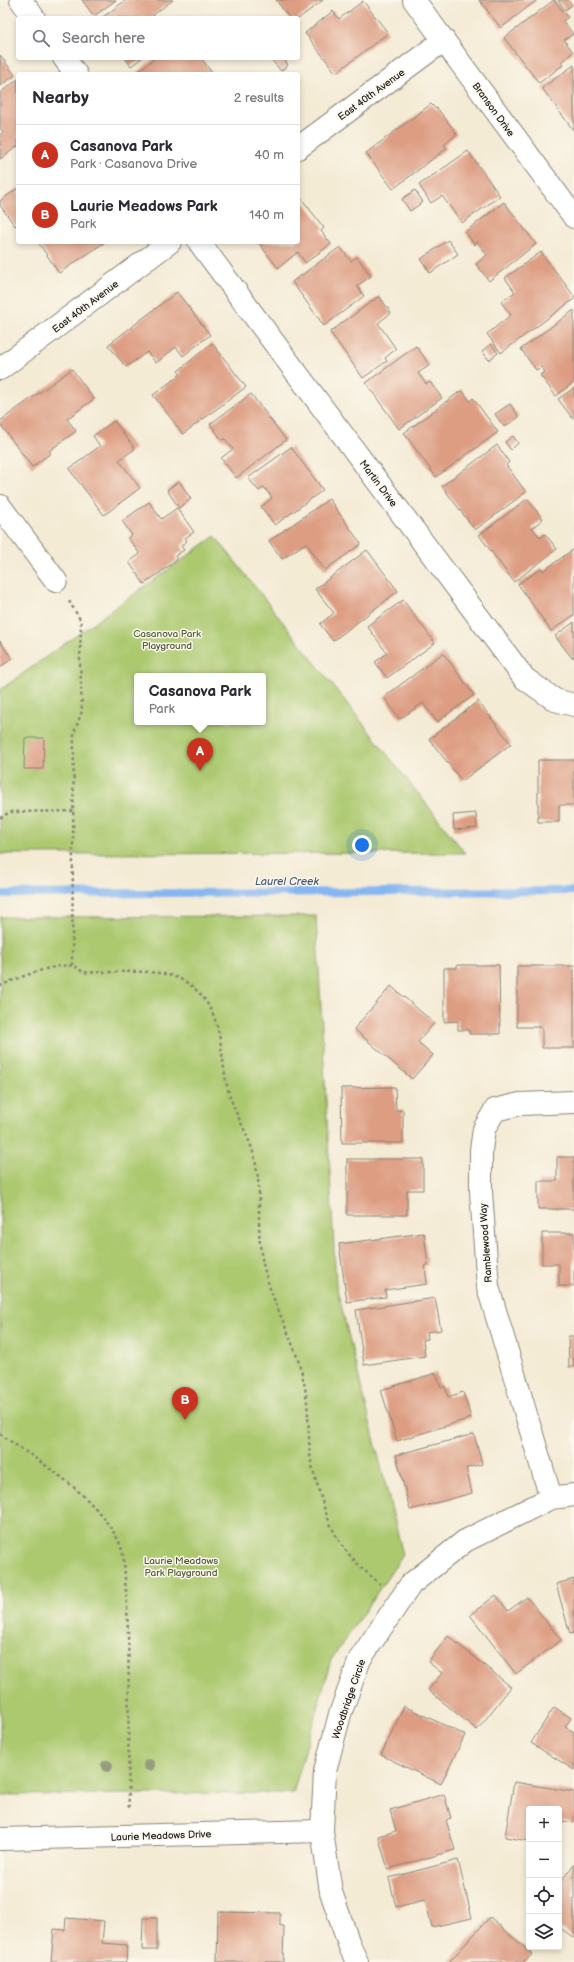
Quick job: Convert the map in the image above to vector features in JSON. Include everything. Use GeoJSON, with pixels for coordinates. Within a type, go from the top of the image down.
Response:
{"type":"FeatureCollection","features":[{"type":"Feature","properties":{"kind":"street"},"geometry":{"type":"LineString","coordinates":[[21,0],[33,16]]}},
{"type":"Feature","properties":{"kind":"street","name":"Branson Drive"},"geometry":{"type":"LineString","coordinates":[[414,0],[574,217]]}},
{"type":"Feature","properties":{"kind":"street","name":"East 40th Avenue"},"geometry":{"type":"LineString","coordinates":[[300,147],[444,40]]}},
{"type":"Feature","properties":{"kind":"street"},"geometry":{"type":"LineString","coordinates":[[66,60],[74,72]]}},
{"type":"Feature","properties":{"kind":"street","name":"East 40th Avenue"},"geometry":{"type":"LineString","coordinates":[[0,369],[167,244]]}},
{"type":"Feature","properties":{"kind":"street","name":"Martin Drive"},"geometry":{"type":"LineString","coordinates":[[200,244],[524,678],[555,700],[574,705]]}},
{"type":"Feature","properties":{"kind":"street"},"geometry":{"type":"LineString","coordinates":[[0,506],[56,581]]}},
{"type":"Feature","properties":{"kind":"street","name":"Ramblewood Way"},"geometry":{"type":"LineString","coordinates":[[551,1498],[488,1287],[481,1192],[481,1150],[484,1130],[495,1110],[520,1104],[574,1102]]}},
{"type":"Feature","properties":{"kind":"street","name":"Woodbridge Circle"},"geometry":{"type":"LineString","coordinates":[[357,1962],[350,1947],[332,1892],[322,1830],[325,1771],[340,1714],[360,1659],[411,1584],[465,1541],[551,1498],[574,1495]]}},
{"type":"Feature","properties":{"kind":"street","name":"Laurie Meadows Drive"},"geometry":{"type":"LineString","coordinates":[[0,1839],[322,1830]]}},
{"type":"Feature","properties":{"kind":"path"},"geometry":{"type":"LineString","coordinates":[[56,581],[82,621],[80,659],[82,711],[74,733],[72,966]]}},
{"type":"Feature","properties":{"kind":"path"},"geometry":{"type":"LineString","coordinates":[[0,818],[10,812],[74,811]]}},
{"type":"Feature","properties":{"kind":"path"},"geometry":{"type":"LineString","coordinates":[[0,986],[42,970],[72,966],[84,972],[154,972],[177,977],[194,988],[211,1007],[218,1024],[223,1067],[229,1093],[256,1163],[260,1202],[259,1220],[261,1258],[272,1296],[302,1372],[308,1398],[310,1456],[324,1510],[337,1539],[352,1560],[399,1600]]}},
{"type":"Feature","properties":{"kind":"path"},"geometry":{"type":"LineString","coordinates":[[0,1434],[82,1492],[94,1505],[118,1538],[123,1553],[128,1628],[128,1757],[130,1836]]}},
{"type":"Feature","properties":{"kind":"green space","name":"Casanova Park Playground"},"geometry":{"type":"Polygon","coordinates":[[[215,536],[465,853],[0,854],[0,690],[215,536]]]}},
{"type":"Feature","properties":{"kind":"green space","name":"Laurie Meadows Park Playground"},"geometry":{"type":"Polygon","coordinates":[[[316,916],[336,1285],[403,1555],[331,1660],[293,1793],[0,1795],[0,917],[316,916]]]}},
{"type":"Feature","properties":{"kind":"building"},"geometry":{"type":"Polygon","coordinates":[[[82,0],[116,0],[94,16],[82,0]]]}},
{"type":"Feature","properties":{"kind":"building"},"geometry":{"type":"Polygon","coordinates":[[[126,0],[173,0],[154,16],[105,16],[126,0]]]}},
{"type":"Feature","properties":{"kind":"building"},"geometry":{"type":"Polygon","coordinates":[[[276,0],[323,0],[300,17],[300,16],[288,16],[276,0]]]}},
{"type":"Feature","properties":{"kind":"building"},"geometry":{"type":"Polygon","coordinates":[[[479,0],[537,0],[501,28],[479,0]]]}},
{"type":"Feature","properties":{"kind":"building"},"geometry":{"type":"Polygon","coordinates":[[[554,0],[568,17],[563,21],[573,34],[564,40],[573,52],[561,62],[563,65],[539,83],[504,38],[554,0]]]}},
{"type":"Feature","properties":{"kind":"building"},"geometry":{"type":"Polygon","coordinates":[[[558,0],[568,0],[572,5],[565,10],[558,0]]]}},
{"type":"Feature","properties":{"kind":"building"},"geometry":{"type":"Polygon","coordinates":[[[363,1],[388,33],[336,73],[305,33],[333,11],[339,19],[363,1]]]}},
{"type":"Feature","properties":{"kind":"building"},"geometry":{"type":"Polygon","coordinates":[[[0,55],[15,75],[0,86],[0,55]]]}},
{"type":"Feature","properties":{"kind":"building"},"geometry":{"type":"Polygon","coordinates":[[[126,60],[139,60],[131,66],[126,60]]]}},
{"type":"Feature","properties":{"kind":"building"},"geometry":{"type":"Polygon","coordinates":[[[152,60],[202,60],[212,72],[137,72],[152,60]]]}},
{"type":"Feature","properties":{"kind":"building"},"geometry":{"type":"Polygon","coordinates":[[[272,60],[284,60],[288,65],[281,71],[272,60]]]}},
{"type":"Feature","properties":{"kind":"building"},"geometry":{"type":"Polygon","coordinates":[[[574,65],[574,131],[542,88],[574,65]]]}},
{"type":"Feature","properties":{"kind":"building"},"geometry":{"type":"Polygon","coordinates":[[[16,81],[16,147],[0,159],[0,135],[3,132],[0,128],[0,93],[16,81]]]}},
{"type":"Feature","properties":{"kind":"building"},"geometry":{"type":"Polygon","coordinates":[[[431,104],[436,109],[437,108],[457,134],[444,145],[447,148],[393,189],[366,153],[431,104]]]}},
{"type":"Feature","properties":{"kind":"building"},"geometry":{"type":"Polygon","coordinates":[[[468,151],[500,196],[462,223],[442,196],[431,203],[419,185],[468,151]]]}},
{"type":"Feature","properties":{"kind":"building"},"geometry":{"type":"Polygon","coordinates":[[[16,189],[15,226],[0,205],[0,201],[16,189]]]}},
{"type":"Feature","properties":{"kind":"building"},"geometry":{"type":"Polygon","coordinates":[[[415,190],[423,202],[410,211],[402,199],[415,190]]]}},
{"type":"Feature","properties":{"kind":"building"},"geometry":{"type":"Polygon","coordinates":[[[300,199],[324,228],[321,231],[331,244],[305,263],[298,252],[278,268],[260,244],[300,244],[300,199]]]}},
{"type":"Feature","properties":{"kind":"building"},"geometry":{"type":"Polygon","coordinates":[[[504,202],[536,244],[489,281],[476,264],[487,255],[477,242],[475,245],[465,232],[504,202]]]}},
{"type":"Feature","properties":{"kind":"building"},"geometry":{"type":"Polygon","coordinates":[[[448,240],[458,254],[430,273],[421,259],[448,240]]]}},
{"type":"Feature","properties":{"kind":"building"},"geometry":{"type":"Polygon","coordinates":[[[39,244],[102,244],[59,273],[39,244]]]}},
{"type":"Feature","properties":{"kind":"building"},"geometry":{"type":"Polygon","coordinates":[[[340,247],[351,261],[357,257],[371,276],[357,286],[364,296],[324,326],[292,282],[340,247]]]}},
{"type":"Feature","properties":{"kind":"building"},"geometry":{"type":"Polygon","coordinates":[[[541,252],[574,296],[574,299],[501,353],[487,334],[511,315],[501,302],[515,292],[505,278],[541,252]]]}},
{"type":"Feature","properties":{"kind":"building"},"geometry":{"type":"Polygon","coordinates":[[[177,292],[210,335],[183,356],[176,347],[156,363],[147,352],[126,367],[108,345],[177,292]]]}},
{"type":"Feature","properties":{"kind":"building"},"geometry":{"type":"Polygon","coordinates":[[[379,296],[391,313],[378,323],[396,349],[385,358],[387,361],[363,378],[330,332],[379,296]]]}},
{"type":"Feature","properties":{"kind":"building"},"geometry":{"type":"Polygon","coordinates":[[[574,310],[574,382],[556,396],[540,375],[545,372],[541,367],[536,370],[521,349],[574,310]]]}},
{"type":"Feature","properties":{"kind":"building"},"geometry":{"type":"Polygon","coordinates":[[[212,343],[246,387],[183,434],[153,395],[181,374],[178,371],[212,343]]]}},
{"type":"Feature","properties":{"kind":"building"},"geometry":{"type":"Polygon","coordinates":[[[491,344],[498,353],[489,360],[482,351],[491,344]]]}},
{"type":"Feature","properties":{"kind":"building"},"geometry":{"type":"Polygon","coordinates":[[[416,346],[430,365],[418,373],[426,384],[430,382],[442,398],[399,429],[366,383],[416,346]]]}},
{"type":"Feature","properties":{"kind":"building"},"geometry":{"type":"Polygon","coordinates":[[[72,369],[94,399],[67,419],[76,431],[49,451],[51,453],[32,467],[0,424],[0,421],[72,369]]]}},
{"type":"Feature","properties":{"kind":"building"},"geometry":{"type":"Polygon","coordinates":[[[574,388],[574,418],[573,419],[558,399],[574,388]]]}},
{"type":"Feature","properties":{"kind":"building"},"geometry":{"type":"Polygon","coordinates":[[[462,390],[470,401],[473,398],[498,432],[436,477],[404,433],[462,390]]]}},
{"type":"Feature","properties":{"kind":"building"},"geometry":{"type":"Polygon","coordinates":[[[251,394],[286,440],[236,478],[221,458],[233,449],[225,439],[222,440],[210,424],[251,394]]]}},
{"type":"Feature","properties":{"kind":"building"},"geometry":{"type":"Polygon","coordinates":[[[510,404],[519,417],[504,427],[495,414],[510,404]]]}},
{"type":"Feature","properties":{"kind":"building"},"geometry":{"type":"Polygon","coordinates":[[[114,421],[135,449],[119,460],[140,488],[104,515],[69,469],[100,446],[93,436],[114,421]]]}},
{"type":"Feature","properties":{"kind":"building"},"geometry":{"type":"Polygon","coordinates":[[[513,436],[518,443],[511,450],[505,442],[513,436]]]}},
{"type":"Feature","properties":{"kind":"building"},"geometry":{"type":"Polygon","coordinates":[[[497,445],[509,462],[506,465],[526,492],[475,530],[442,486],[497,445]]]}},
{"type":"Feature","properties":{"kind":"building"},"geometry":{"type":"Polygon","coordinates":[[[291,447],[323,490],[275,525],[261,507],[272,498],[264,487],[259,491],[248,478],[291,447]]]}},
{"type":"Feature","properties":{"kind":"building"},"geometry":{"type":"Polygon","coordinates":[[[179,481],[191,499],[179,508],[167,490],[179,481]]]}},
{"type":"Feature","properties":{"kind":"building"},"geometry":{"type":"Polygon","coordinates":[[[329,499],[361,544],[325,570],[306,543],[282,559],[269,541],[329,499]]]}},
{"type":"Feature","properties":{"kind":"building"},"geometry":{"type":"Polygon","coordinates":[[[527,499],[543,519],[532,528],[541,538],[545,534],[557,549],[514,582],[479,535],[527,499]]]}},
{"type":"Feature","properties":{"kind":"building"},"geometry":{"type":"Polygon","coordinates":[[[149,502],[161,519],[177,508],[194,532],[185,538],[187,541],[181,546],[184,550],[175,556],[177,560],[144,584],[129,562],[140,554],[128,538],[132,535],[122,521],[149,502]]]}},
{"type":"Feature","properties":{"kind":"building"},"geometry":{"type":"Polygon","coordinates":[[[574,549],[574,615],[551,631],[518,584],[542,568],[543,571],[574,549]]]}},
{"type":"Feature","properties":{"kind":"building"},"geometry":{"type":"Polygon","coordinates":[[[367,550],[398,591],[333,641],[320,624],[334,613],[315,589],[367,550]]]}},
{"type":"Feature","properties":{"kind":"building"},"geometry":{"type":"Polygon","coordinates":[[[403,600],[435,643],[387,678],[375,662],[387,653],[367,626],[403,600]]]}},
{"type":"Feature","properties":{"kind":"building"},"geometry":{"type":"Polygon","coordinates":[[[574,622],[574,657],[572,658],[555,636],[574,622]]]}},
{"type":"Feature","properties":{"kind":"building"},"geometry":{"type":"Polygon","coordinates":[[[0,641],[12,659],[0,667],[0,641]]]}},
{"type":"Feature","properties":{"kind":"building"},"geometry":{"type":"Polygon","coordinates":[[[443,653],[474,695],[437,722],[423,703],[400,719],[384,697],[443,653]]]}},
{"type":"Feature","properties":{"kind":"building"},"geometry":{"type":"Polygon","coordinates":[[[478,701],[511,744],[462,781],[429,739],[478,701]]]}},
{"type":"Feature","properties":{"kind":"building"},"geometry":{"type":"Polygon","coordinates":[[[25,738],[44,738],[43,769],[24,769],[25,738]]]}},
{"type":"Feature","properties":{"kind":"building"},"geometry":{"type":"Polygon","coordinates":[[[538,760],[574,760],[574,805],[559,805],[559,822],[538,822],[538,760]]]}},
{"type":"Feature","properties":{"kind":"building"},"geometry":{"type":"Polygon","coordinates":[[[476,813],[477,828],[454,830],[453,815],[476,813]]]}},
{"type":"Feature","properties":{"kind":"building"},"geometry":{"type":"Polygon","coordinates":[[[457,965],[499,965],[500,1034],[469,1034],[469,1030],[458,1030],[458,1021],[444,1022],[444,968],[457,968],[457,965]]]}},
{"type":"Feature","properties":{"kind":"building"},"geometry":{"type":"Polygon","coordinates":[[[517,966],[574,966],[574,1048],[542,1048],[542,1027],[517,1027],[517,966]]]}},
{"type":"Feature","properties":{"kind":"building"},"geometry":{"type":"Polygon","coordinates":[[[391,986],[434,1023],[418,1042],[433,1055],[412,1079],[354,1029],[391,986]]]}},
{"type":"Feature","properties":{"kind":"building"},"geometry":{"type":"Polygon","coordinates":[[[395,1087],[396,1110],[403,1110],[403,1143],[342,1143],[341,1088],[395,1087]]]}},
{"type":"Feature","properties":{"kind":"building"},"geometry":{"type":"Polygon","coordinates":[[[557,1157],[574,1157],[574,1209],[538,1209],[538,1181],[557,1181],[557,1157]]]}},
{"type":"Feature","properties":{"kind":"building"},"geometry":{"type":"Polygon","coordinates":[[[347,1159],[423,1159],[423,1190],[407,1190],[407,1215],[347,1215],[347,1159]]]}},
{"type":"Feature","properties":{"kind":"building"},"geometry":{"type":"Polygon","coordinates":[[[424,1233],[428,1265],[425,1266],[427,1284],[385,1290],[386,1297],[347,1302],[339,1244],[424,1233]]]}},
{"type":"Feature","properties":{"kind":"building"},"geometry":{"type":"Polygon","coordinates":[[[542,1233],[574,1233],[574,1286],[559,1286],[559,1264],[542,1264],[542,1233]]]}},
{"type":"Feature","properties":{"kind":"building"},"geometry":{"type":"Polygon","coordinates":[[[435,1298],[441,1330],[427,1332],[428,1339],[423,1340],[425,1356],[364,1365],[356,1310],[435,1298]]]}},
{"type":"Feature","properties":{"kind":"building"},"geometry":{"type":"Polygon","coordinates":[[[568,1336],[574,1336],[574,1367],[569,1367],[568,1336]]]}},
{"type":"Feature","properties":{"kind":"building"},"geometry":{"type":"Polygon","coordinates":[[[436,1373],[441,1388],[445,1386],[448,1397],[463,1392],[471,1418],[397,1441],[381,1390],[436,1373]]]}},
{"type":"Feature","properties":{"kind":"building"},"geometry":{"type":"Polygon","coordinates":[[[474,1434],[482,1464],[466,1468],[472,1493],[410,1510],[396,1455],[474,1434]]]}},
{"type":"Feature","properties":{"kind":"building"},"geometry":{"type":"Polygon","coordinates":[[[574,1579],[574,1633],[570,1634],[556,1584],[574,1579]]]}},
{"type":"Feature","properties":{"kind":"building"},"geometry":{"type":"Polygon","coordinates":[[[496,1595],[508,1611],[527,1597],[561,1640],[516,1674],[470,1615],[496,1595]]]}},
{"type":"Feature","properties":{"kind":"building"},"geometry":{"type":"Polygon","coordinates":[[[448,1636],[511,1687],[477,1730],[428,1690],[442,1673],[428,1662],[448,1636]]]}},
{"type":"Feature","properties":{"kind":"building"},"geometry":{"type":"Polygon","coordinates":[[[404,1706],[465,1735],[441,1784],[381,1755],[404,1706]]]}},
{"type":"Feature","properties":{"kind":"building"},"geometry":{"type":"Polygon","coordinates":[[[554,1707],[571,1718],[565,1727],[574,1732],[574,1770],[531,1743],[554,1707]]]}},
{"type":"Feature","properties":{"kind":"building"},"geometry":{"type":"Polygon","coordinates":[[[514,1782],[574,1792],[574,1823],[562,1821],[562,1806],[526,1806],[526,1840],[505,1837],[514,1782]]]}},
{"type":"Feature","properties":{"kind":"building"},"geometry":{"type":"Polygon","coordinates":[[[444,1794],[451,1818],[446,1820],[455,1850],[388,1869],[378,1836],[396,1831],[390,1810],[444,1794]]]}},
{"type":"Feature","properties":{"kind":"building"},"geometry":{"type":"Polygon","coordinates":[[[458,1860],[472,1918],[432,1927],[425,1900],[396,1907],[389,1878],[458,1860]]]}},
{"type":"Feature","properties":{"kind":"building"},"geometry":{"type":"Polygon","coordinates":[[[574,1864],[574,1938],[562,1929],[562,1880],[574,1864]]]}},
{"type":"Feature","properties":{"kind":"building"},"geometry":{"type":"Polygon","coordinates":[[[218,1912],[280,1913],[280,1926],[284,1926],[283,1962],[217,1962],[218,1912]]]}},
{"type":"Feature","properties":{"kind":"building"},"geometry":{"type":"Polygon","coordinates":[[[490,1917],[532,1954],[525,1962],[449,1962],[490,1917]]]}},
{"type":"Feature","properties":{"kind":"building"},"geometry":{"type":"Polygon","coordinates":[[[66,1918],[104,1921],[102,1943],[127,1945],[126,1962],[51,1962],[54,1929],[65,1930],[66,1918]]]}},
{"type":"Feature","properties":{"kind":"building"},"geometry":{"type":"Polygon","coordinates":[[[143,1918],[157,1918],[157,1950],[142,1950],[143,1918]]]}},
{"type":"Feature","properties":{"kind":"waterway","name":"Laurel Creek"},"geometry":{"type":"LineString","coordinates":[[0,894],[574,891]]}},
{"type":"Feature","properties":{"kind":"place","name":"Casanova Park"},"geometry":{"type":"Point","coordinates":[200,771]}},
{"type":"Feature","properties":{"kind":"place","name":"Laurie Meadows Park"},"geometry":{"type":"Point","coordinates":[185,1420]}}]}
